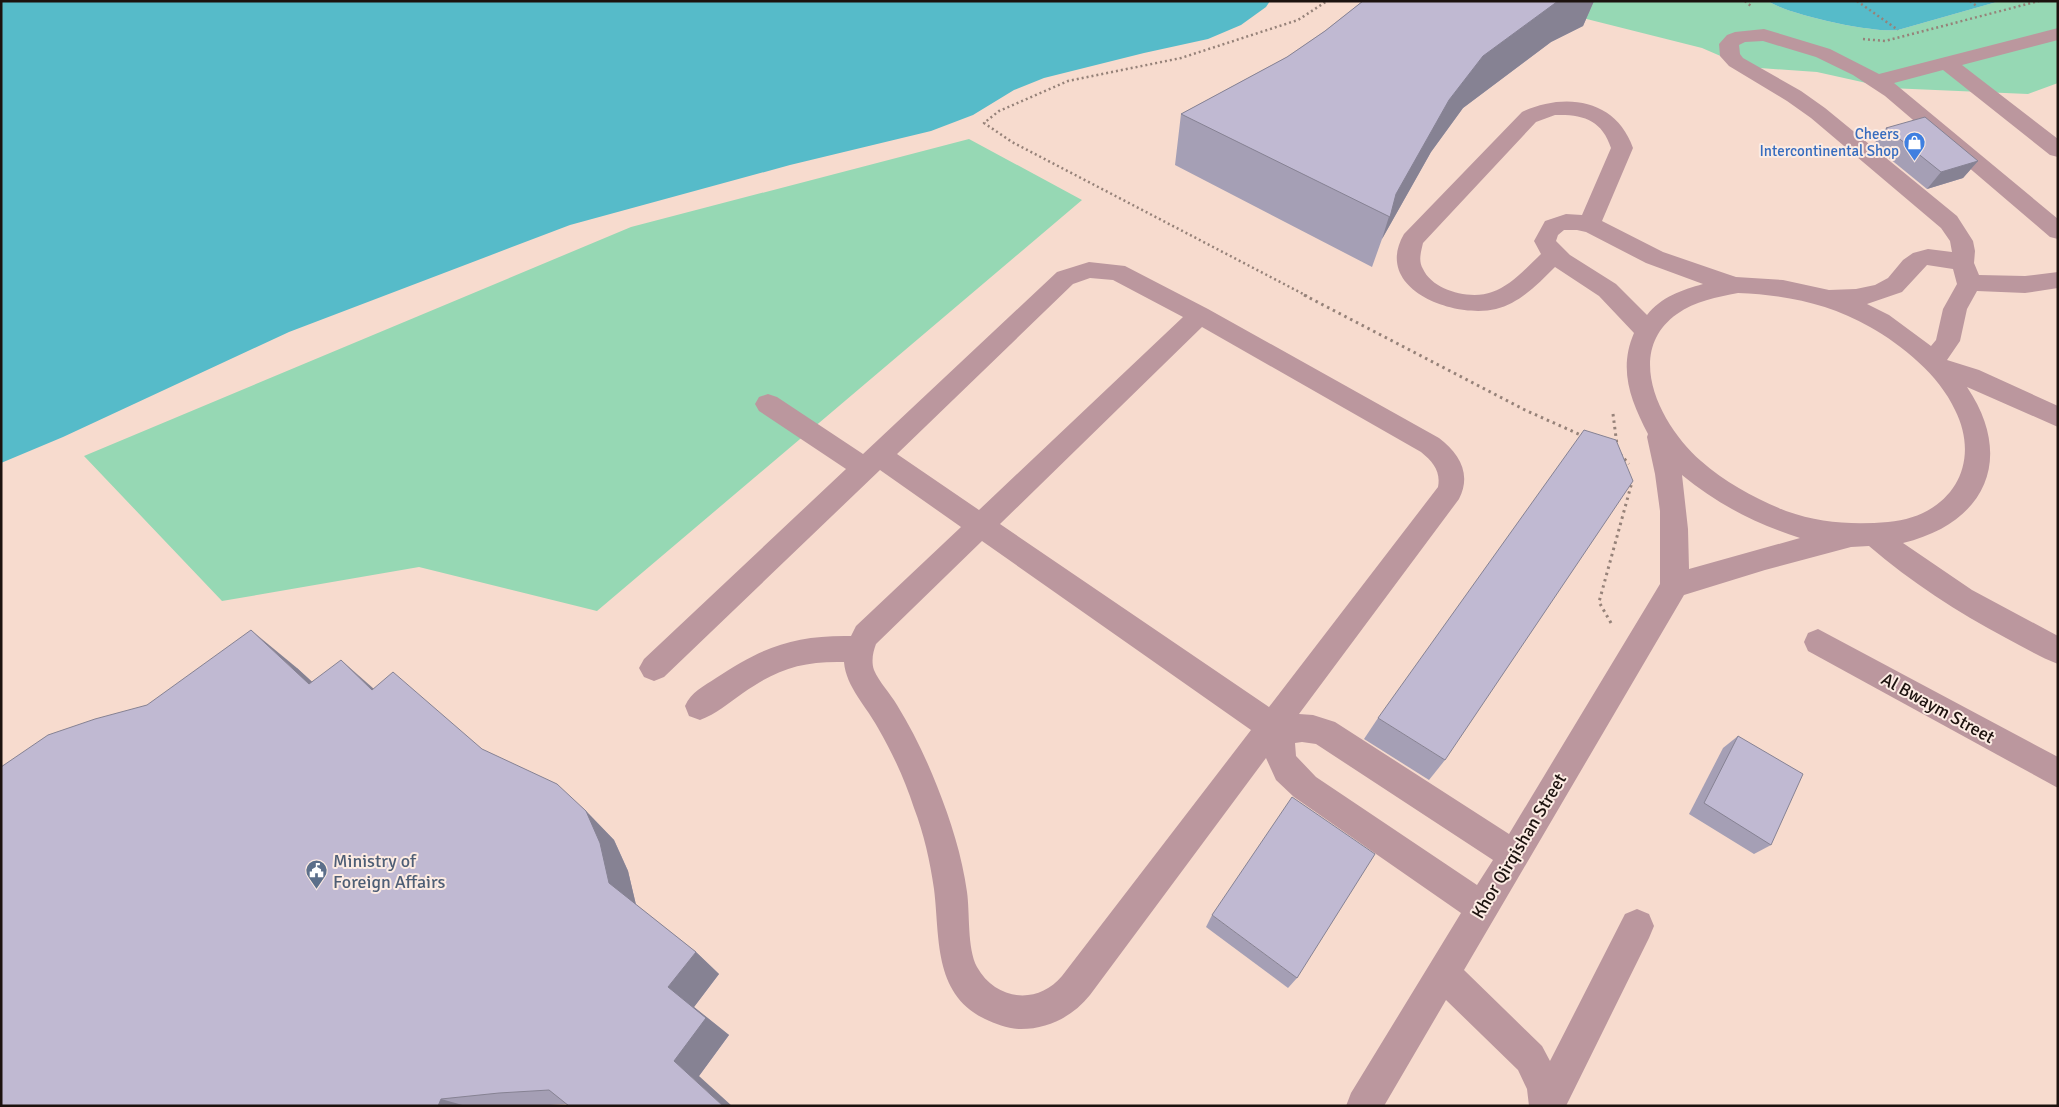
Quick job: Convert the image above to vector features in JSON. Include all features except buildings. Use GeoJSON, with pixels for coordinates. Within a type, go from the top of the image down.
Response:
{"type":"FeatureCollection","features":[{"type":"Feature","properties":{"kind":"street"},"geometry":{"type":"LineString","coordinates":[[1935,363],[1949,341],[1956,307],[1968,291],[1965,253],[1958,232],[1949,222],[1818,113],[1794,96],[1736,62],[1730,56],[1729,44],[1734,39],[1752,34],[1778,38],[1842,61],[1877,81],[1904,101],[2058,231]]}},
{"type":"Feature","properties":{"kind":"street"},"geometry":{"type":"LineString","coordinates":[[1877,81],[2058,34]]}},
{"type":"Feature","properties":{"kind":"street"},"geometry":{"type":"LineString","coordinates":[[1947,63],[2058,150]]}},
{"type":"Feature","properties":{"kind":"street"},"geometry":{"type":"LineString","coordinates":[[1554,255],[1510,293],[1496,300],[1479,304],[1451,300],[1426,288],[1414,276],[1408,264],[1407,251],[1412,240],[1529,118],[1549,108],[1578,109],[1593,114],[1610,125],[1620,139],[1622,148],[1589,225]]}},
{"type":"Feature","properties":{"kind":"street"},"geometry":{"type":"LineString","coordinates":[[1647,332],[1619,300],[1602,286],[1554,255],[1545,241],[1546,234],[1550,228],[1567,221],[1589,225],[1651,256],[1693,272],[1738,285],[1782,287],[1823,296],[1855,308],[1884,324],[1935,363],[1955,388],[1970,415],[1978,442],[1977,468],[1967,491],[1950,511],[1924,525],[1894,534],[1865,535],[1810,529],[1779,520],[1742,503],[1708,482],[1680,457],[1659,430],[1645,404],[1638,377],[1639,353],[1647,332],[1662,314],[1682,300],[1699,293],[1738,285]]}},
{"type":"Feature","properties":{"kind":"street"},"geometry":{"type":"LineString","coordinates":[[1823,296],[1861,297],[1877,294],[1891,288],[1902,280],[1913,264],[1928,258],[1945,258],[1965,272],[2010,286],[2058,280]]}},
{"type":"Feature","properties":{"kind":"street"},"geometry":{"type":"LineString","coordinates":[[654,668],[1056,286],[1065,278],[1076,274],[1096,270],[1117,272],[1200,315],[1430,445],[1448,461],[1453,481],[1450,491],[1277,730],[1078,984],[1062,1000],[1041,1010],[1018,1014],[996,1008],[979,998],[966,982],[958,964],[945,857],[925,794],[903,745],[860,670],[859,648],[866,635],[1200,315]]}},
{"type":"Feature","properties":{"kind":"street"},"geometry":{"type":"LineString","coordinates":[[1935,363],[2058,417]]}},
{"type":"Feature","properties":{"kind":"street"},"geometry":{"type":"LineString","coordinates":[[768,404],[980,526],[1277,730],[1310,728],[1324,732],[1513,856]]}},
{"type":"Feature","properties":{"kind":"street","name":"Khor Qirqishan Street"},"geometry":{"type":"LineString","coordinates":[[1364,1106],[1674,586],[1676,545],[1674,506],[1659,430]]}},
{"type":"Feature","properties":{"kind":"street"},"geometry":{"type":"LineString","coordinates":[[1674,586],[1764,558],[1865,535],[1960,599],[2058,651]]}},
{"type":"Feature","properties":{"kind":"street","name":"Al Bwaym Street"},"geometry":{"type":"LineString","coordinates":[[1818,642],[2058,773]]}},
{"type":"Feature","properties":{"kind":"street"},"geometry":{"type":"LineString","coordinates":[[700,706],[739,679],[778,657],[799,651],[859,648]]}},
{"type":"Feature","properties":{"kind":"street"},"geometry":{"type":"LineString","coordinates":[[1277,730],[1278,747],[1282,762],[1292,776],[1305,787],[1482,908]]}},
{"type":"Feature","properties":{"kind":"street"},"geometry":{"type":"LineString","coordinates":[[1547,1106],[1637,926]]}},
{"type":"Feature","properties":{"kind":"street"},"geometry":{"type":"LineString","coordinates":[[1443,974],[1530,1058],[1544,1087],[1547,1106]]}},
{"type":"Feature","properties":{"kind":"path"},"geometry":{"type":"LineString","coordinates":[[1327,1],[1298,20],[1181,58],[1068,81],[999,111],[984,123],[1012,142],[1516,405],[1584,436]]}},
{"type":"Feature","properties":{"kind":"path"},"geometry":{"type":"LineString","coordinates":[[1744,1],[1756,10]]}},
{"type":"Feature","properties":{"kind":"path"},"geometry":{"type":"LineString","coordinates":[[1857,1],[1898,30]]}},
{"type":"Feature","properties":{"kind":"path"},"geometry":{"type":"LineString","coordinates":[[1970,1],[1978,7]]}},
{"type":"Feature","properties":{"kind":"path"},"geometry":{"type":"LineString","coordinates":[[1862,39],[1885,41],[2040,1]]}},
{"type":"Feature","properties":{"kind":"path"},"geometry":{"type":"LineString","coordinates":[[1617,451],[1629,463],[1630,472]]}},
{"type":"Feature","properties":{"kind":"path"},"geometry":{"type":"LineString","coordinates":[[1632,481],[1598,602],[1611,623],[1639,645]]}},
{"type":"Feature","properties":{"kind":"green space"},"geometry":{"type":"Polygon","coordinates":[[[1515,1],[1768,1],[1794,12],[1832,22],[1870,29],[1898,30],[2000,1],[2058,1],[2058,83],[2028,94],[1889,88],[1817,72],[1746,67],[1702,48],[1515,1]]]}},
{"type":"Feature","properties":{"kind":"green space"},"geometry":{"type":"Polygon","coordinates":[[[969,139],[1082,200],[597,611],[419,567],[222,601],[84,456],[631,227],[969,139]]]}},
{"type":"Feature","properties":{"kind":"water"},"geometry":{"type":"Polygon","coordinates":[[[1,1],[1270,1],[1266,7],[1241,25],[1208,39],[1044,78],[1014,90],[973,115],[931,131],[790,165],[570,225],[289,332],[63,437],[1,463],[1,1]]]}},
{"type":"Feature","properties":{"kind":"water"},"geometry":{"type":"Polygon","coordinates":[[[1768,1],[2000,1],[1898,30],[1886,30],[1832,22],[1794,12],[1768,1]]]}},
{"type":"Feature","properties":{"kind":"place","name":"Cheers Intercontinental Shop"},"geometry":{"type":"Point","coordinates":[1915,162]}},
{"type":"Feature","properties":{"kind":"place","name":"Ministry of Foreign Affairs"},"geometry":{"type":"Point","coordinates":[317,890]}}]}
